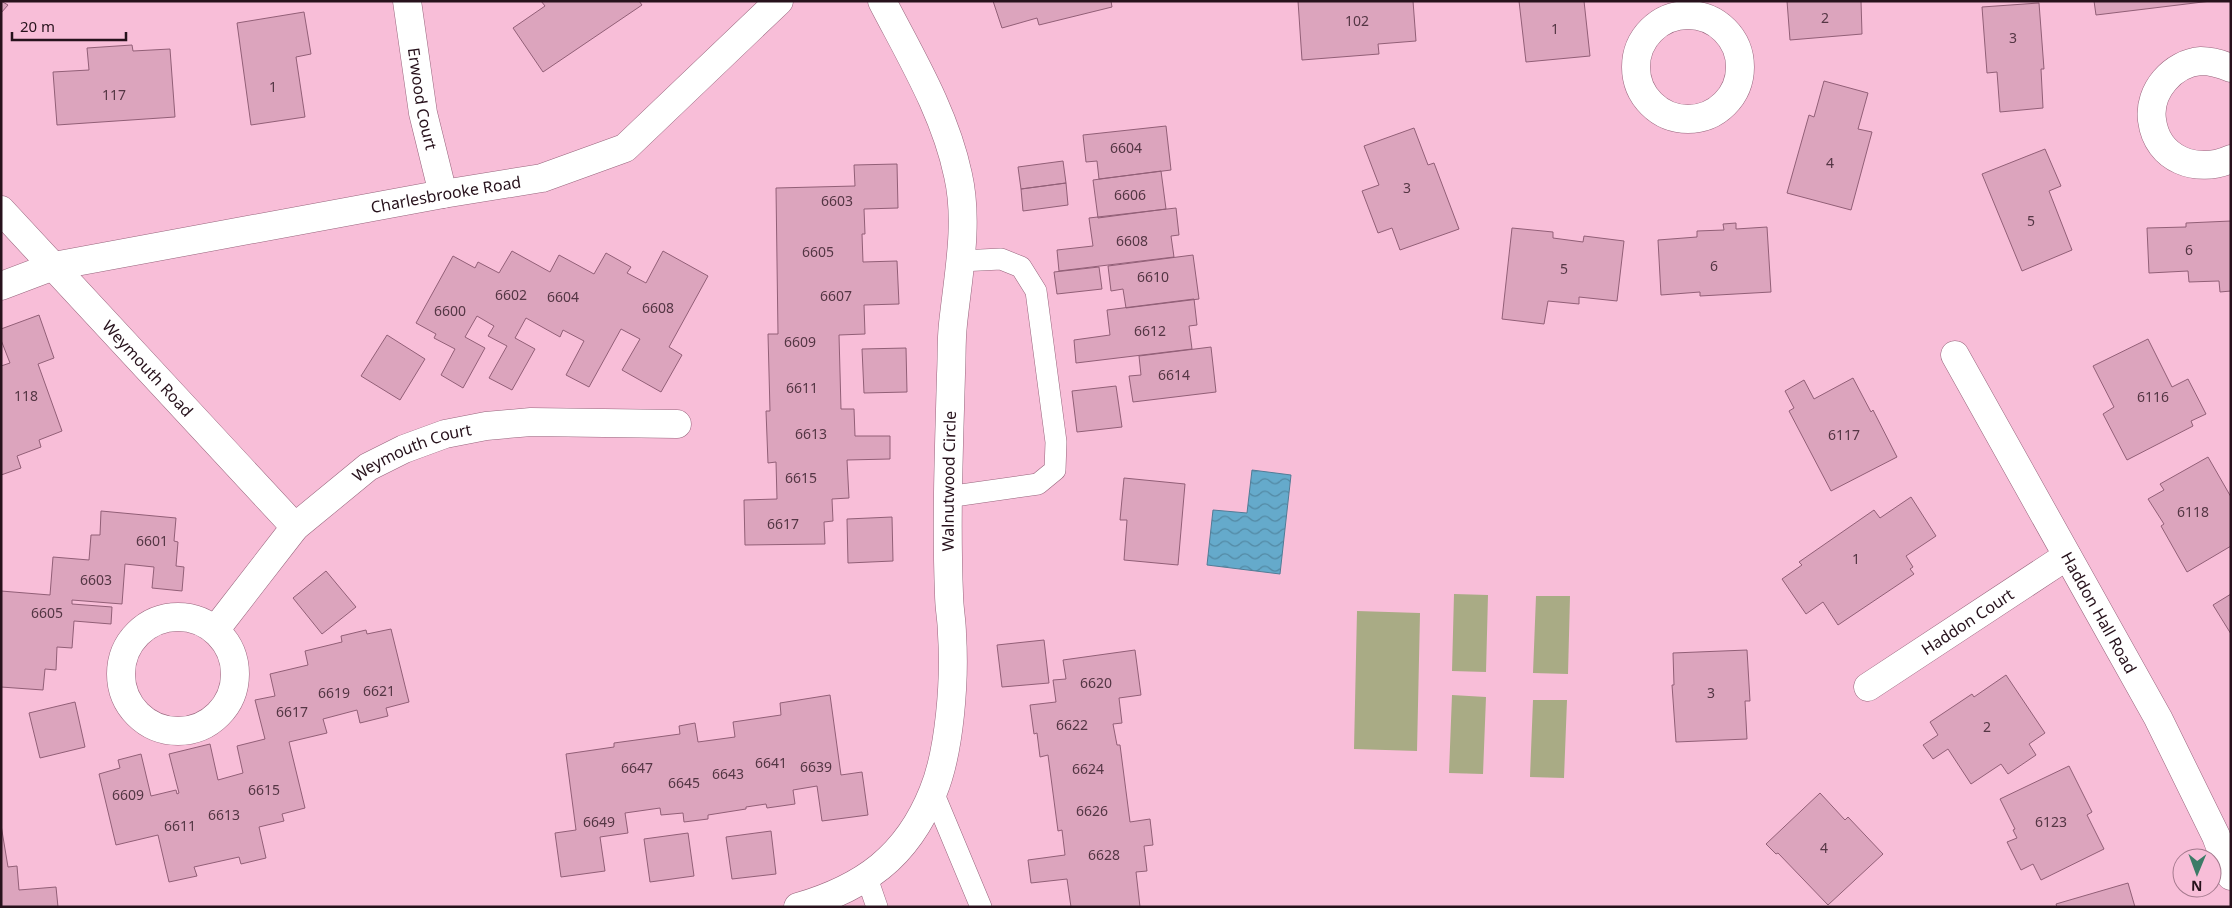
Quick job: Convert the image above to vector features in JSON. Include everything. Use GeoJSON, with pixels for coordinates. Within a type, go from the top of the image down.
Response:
{"type":"FeatureCollection","features":[{"type":"Feature","properties":{"kind":"street","name":"Erwood Court"},"geometry":{"type":"LineString","coordinates":[[406,1],[423,113],[443,194]]}},
{"type":"Feature","properties":{"kind":"street","name":"Charlesbrooke Road"},"geometry":{"type":"LineString","coordinates":[[54,266],[443,194],[542,178],[625,148],[779,1]]}},
{"type":"Feature","properties":{"kind":"street","name":"Walnutwood Circle"},"geometry":{"type":"LineString","coordinates":[[798,907],[851,888],[874,874],[897,850],[917,824],[933,792],[942,765],[950,704],[952,636],[947,497],[952,328],[960,261],[962,211],[958,177],[937,108],[882,1]]}},
{"type":"Feature","properties":{"kind":"street"},"geometry":{"type":"LineString","coordinates":[[2231,68],[2217,63],[2201,61],[2185,65],[2170,74],[2160,86],[2153,101],[2152,119],[2157,136],[2167,151],[2182,161],[2199,166],[2217,165],[2231,159]]}},
{"type":"Feature","properties":{"kind":"street","name":"Weymouth Road"},"geometry":{"type":"LineString","coordinates":[[1,210],[295,527]]}},
{"type":"Feature","properties":{"kind":"street"},"geometry":{"type":"LineString","coordinates":[[1,286],[54,266]]}},
{"type":"Feature","properties":{"kind":"street","name":"Haddon Hall Road"},"geometry":{"type":"LineString","coordinates":[[1955,355],[2189,778],[2216,836],[2231,876]]}},
{"type":"Feature","properties":{"kind":"street","name":"Weymouth Court"},"geometry":{"type":"LineString","coordinates":[[216,629],[295,527],[368,467],[404,449],[445,434],[486,426],[531,422],[677,424]]}},
{"type":"Feature","properties":{"kind":"street","name":"Haddon Court"},"geometry":{"type":"LineString","coordinates":[[1868,687],[2066,556]]}},
{"type":"Feature","properties":{"kind":"street"},"geometry":{"type":"LineString","coordinates":[[185,616],[216,629],[234,656],[235,689],[218,718],[188,732],[155,728],[130,707],[119,676],[128,644],[152,621],[185,616]]}},
{"type":"Feature","properties":{"kind":"lane"},"geometry":{"type":"LineString","coordinates":[[947,497],[1038,484],[1055,470],[1056,442],[1036,291],[1021,267],[1001,259],[960,261]]}},
{"type":"Feature","properties":{"kind":"lane"},"geometry":{"type":"LineString","coordinates":[[933,792],[981,907]]}},
{"type":"Feature","properties":{"kind":"lane"},"geometry":{"type":"LineString","coordinates":[[866,878],[877,907]]}},
{"type":"Feature","properties":{"kind":"green space"},"geometry":{"type":"Polygon","coordinates":[[[1454,594],[1488,595],[1486,672],[1452,671],[1454,594]]]}},
{"type":"Feature","properties":{"kind":"green space"},"geometry":{"type":"Polygon","coordinates":[[[1536,596],[1570,596],[1568,674],[1533,673],[1536,596]]]}},
{"type":"Feature","properties":{"kind":"green space"},"geometry":{"type":"Polygon","coordinates":[[[1357,611],[1420,613],[1417,751],[1354,749],[1357,611]]]}},
{"type":"Feature","properties":{"kind":"green space"},"geometry":{"type":"Polygon","coordinates":[[[1452,695],[1486,697],[1483,774],[1449,773],[1452,695]]]}},
{"type":"Feature","properties":{"kind":"green space"},"geometry":{"type":"Polygon","coordinates":[[[1533,700],[1567,700],[1564,778],[1530,777],[1533,700]]]}},
{"type":"Feature","properties":{"kind":"water"},"geometry":{"type":"Polygon","coordinates":[[[1252,470],[1291,475],[1280,574],[1207,565],[1213,510],[1247,513],[1252,470]]]}},
{"type":"Feature","properties":{"kind":"building"},"geometry":{"type":"Polygon","coordinates":[[[1,1],[8,5],[1,13],[1,1]]]}},
{"type":"Feature","properties":{"kind":"building"},"geometry":{"type":"Polygon","coordinates":[[[541,1],[639,1],[642,5],[543,72],[513,28],[545,6],[541,1]]]}},
{"type":"Feature","properties":{"kind":"building"},"geometry":{"type":"Polygon","coordinates":[[[993,1],[1111,1],[1112,7],[1039,25],[1037,18],[1002,28],[993,1]]]}},
{"type":"Feature","properties":{"kind":"building"},"geometry":{"type":"Polygon","coordinates":[[[1298,1],[1413,1],[1416,41],[1378,44],[1379,54],[1302,60],[1298,1]]]}},
{"type":"Feature","properties":{"kind":"building"},"geometry":{"type":"Polygon","coordinates":[[[1519,1],[1584,1],[1590,56],[1526,62],[1519,1]]]}},
{"type":"Feature","properties":{"kind":"building"},"geometry":{"type":"Polygon","coordinates":[[[1787,1],[1861,1],[1862,34],[1790,40],[1787,1]]]}},
{"type":"Feature","properties":{"kind":"building"},"geometry":{"type":"Polygon","coordinates":[[[2094,1],[2211,1],[2096,15],[2094,1]]]}},
{"type":"Feature","properties":{"kind":"building"},"geometry":{"type":"Polygon","coordinates":[[[2039,3],[2044,69],[2041,69],[2043,108],[2000,112],[1997,72],[1987,73],[1982,7],[2039,3]]]}},
{"type":"Feature","properties":{"kind":"building"},"geometry":{"type":"Polygon","coordinates":[[[304,12],[311,54],[296,57],[305,117],[251,125],[237,23],[304,12]]]}},
{"type":"Feature","properties":{"kind":"building"},"geometry":{"type":"Polygon","coordinates":[[[132,45],[133,51],[170,49],[175,117],[57,125],[53,72],[89,70],[87,48],[132,45]]]}},
{"type":"Feature","properties":{"kind":"building"},"geometry":{"type":"Polygon","coordinates":[[[1824,81],[1868,93],[1858,129],[1872,132],[1851,210],[1787,193],[1809,115],[1814,117],[1824,81]]]}},
{"type":"Feature","properties":{"kind":"building"},"geometry":{"type":"Polygon","coordinates":[[[1166,126],[1171,170],[1099,179],[1097,161],[1086,162],[1083,135],[1166,126]]]}},
{"type":"Feature","properties":{"kind":"building"},"geometry":{"type":"Polygon","coordinates":[[[1414,128],[1428,165],[1434,163],[1459,229],[1400,250],[1392,228],[1378,233],[1362,191],[1379,185],[1364,146],[1414,128]]]}},
{"type":"Feature","properties":{"kind":"building"},"geometry":{"type":"Polygon","coordinates":[[[2045,149],[2061,186],[2049,191],[2072,250],[2022,271],[1982,174],[2045,149]]]}},
{"type":"Feature","properties":{"kind":"building"},"geometry":{"type":"Polygon","coordinates":[[[1063,161],[1066,183],[1021,189],[1018,167],[1063,161]]]}},
{"type":"Feature","properties":{"kind":"building"},"geometry":{"type":"Polygon","coordinates":[[[897,164],[898,208],[864,209],[865,234],[862,234],[863,262],[897,261],[899,304],[864,305],[865,334],[839,335],[841,409],[854,409],[855,436],[890,436],[890,459],[847,460],[849,498],[832,499],[833,521],[824,522],[825,544],[745,545],[744,500],[777,499],[776,462],[768,463],[766,411],[770,411],[768,334],[778,334],[776,188],[855,186],[854,165],[897,164]]]}},
{"type":"Feature","properties":{"kind":"building"},"geometry":{"type":"Polygon","coordinates":[[[1161,171],[1166,209],[1098,218],[1093,180],[1161,171]]]}},
{"type":"Feature","properties":{"kind":"building"},"geometry":{"type":"Polygon","coordinates":[[[1066,183],[1068,205],[1023,211],[1021,189],[1066,183]]]}},
{"type":"Feature","properties":{"kind":"building"},"geometry":{"type":"Polygon","coordinates":[[[1176,208],[1179,235],[1171,236],[1174,257],[1059,271],[1057,250],[1093,246],[1089,218],[1176,208]]]}},
{"type":"Feature","properties":{"kind":"building"},"geometry":{"type":"Polygon","coordinates":[[[2231,221],[2231,291],[2220,292],[2219,281],[2189,282],[2188,271],[2149,273],[2147,228],[2186,227],[2186,223],[2231,221]]]}},
{"type":"Feature","properties":{"kind":"building"},"geometry":{"type":"Polygon","coordinates":[[[1736,223],[1736,229],[1767,227],[1771,292],[1700,296],[1700,292],[1661,295],[1658,240],[1697,237],[1697,231],[1724,230],[1723,224],[1736,223]]]}},
{"type":"Feature","properties":{"kind":"building"},"geometry":{"type":"Polygon","coordinates":[[[1512,228],[1553,232],[1553,238],[1583,242],[1584,236],[1624,241],[1617,301],[1579,297],[1579,304],[1548,301],[1544,324],[1502,319],[1512,228]]]}},
{"type":"Feature","properties":{"kind":"building"},"geometry":{"type":"Polygon","coordinates":[[[512,251],[550,272],[559,255],[594,274],[606,253],[631,267],[627,273],[646,283],[663,251],[708,276],[669,347],[682,355],[661,392],[622,370],[640,339],[621,329],[589,387],[566,375],[584,341],[563,330],[560,337],[526,318],[515,338],[535,349],[512,390],[489,378],[507,346],[488,336],[494,326],[477,316],[465,337],[485,348],[463,388],[441,375],[455,349],[434,338],[436,334],[416,323],[453,256],[475,268],[478,262],[499,273],[512,251]]]}},
{"type":"Feature","properties":{"kind":"building"},"geometry":{"type":"Polygon","coordinates":[[[1193,255],[1199,299],[1126,308],[1123,289],[1111,291],[1108,266],[1193,255]]]}},
{"type":"Feature","properties":{"kind":"building"},"geometry":{"type":"Polygon","coordinates":[[[1099,267],[1102,289],[1057,294],[1054,272],[1099,267]]]}},
{"type":"Feature","properties":{"kind":"building"},"geometry":{"type":"Polygon","coordinates":[[[1194,299],[1197,325],[1189,326],[1192,349],[1076,363],[1074,340],[1110,335],[1107,310],[1194,299]]]}},
{"type":"Feature","properties":{"kind":"building"},"geometry":{"type":"Polygon","coordinates":[[[39,315],[54,358],[38,364],[62,431],[39,440],[41,447],[17,456],[21,468],[1,475],[1,366],[10,363],[1,340],[1,329],[39,315]]]}},
{"type":"Feature","properties":{"kind":"building"},"geometry":{"type":"Polygon","coordinates":[[[387,335],[425,359],[400,400],[361,376],[387,335]]]}},
{"type":"Feature","properties":{"kind":"building"},"geometry":{"type":"Polygon","coordinates":[[[2148,339],[2172,387],[2188,379],[2206,414],[2191,421],[2193,426],[2127,460],[2103,414],[2114,407],[2093,366],[2148,339]]]}},
{"type":"Feature","properties":{"kind":"building"},"geometry":{"type":"Polygon","coordinates":[[[1211,347],[1216,392],[1133,402],[1129,376],[1141,375],[1139,356],[1211,347]]]}},
{"type":"Feature","properties":{"kind":"building"},"geometry":{"type":"Polygon","coordinates":[[[906,348],[907,392],[864,393],[862,349],[906,348]]]}},
{"type":"Feature","properties":{"kind":"building"},"geometry":{"type":"Polygon","coordinates":[[[1853,378],[1871,412],[1873,410],[1897,457],[1831,491],[1789,411],[1794,408],[1785,391],[1804,380],[1814,399],[1853,378]]]}},
{"type":"Feature","properties":{"kind":"building"},"geometry":{"type":"Polygon","coordinates":[[[1116,386],[1122,427],[1077,432],[1072,391],[1116,386]]]}},
{"type":"Feature","properties":{"kind":"building"},"geometry":{"type":"Polygon","coordinates":[[[2208,457],[2231,497],[2231,546],[2187,572],[2161,526],[2164,524],[2148,499],[2164,490],[2160,484],[2208,457]]]}},
{"type":"Feature","properties":{"kind":"building"},"geometry":{"type":"Polygon","coordinates":[[[1124,478],[1185,484],[1178,565],[1124,560],[1127,520],[1120,520],[1124,478]]]}},
{"type":"Feature","properties":{"kind":"building"},"geometry":{"type":"Polygon","coordinates":[[[1911,497],[1936,536],[1906,556],[1913,567],[1910,569],[1914,574],[1838,625],[1823,602],[1806,614],[1782,579],[1802,565],[1799,562],[1874,510],[1880,518],[1911,497]]]}},
{"type":"Feature","properties":{"kind":"building"},"geometry":{"type":"Polygon","coordinates":[[[101,511],[176,518],[174,541],[178,542],[176,566],[184,567],[182,591],[152,588],[154,567],[125,564],[122,604],[72,600],[72,604],[112,607],[111,624],[74,621],[72,648],[57,647],[56,670],[45,669],[43,690],[1,687],[1,591],[50,595],[53,557],[89,560],[91,535],[100,535],[101,511]]]}},
{"type":"Feature","properties":{"kind":"building"},"geometry":{"type":"Polygon","coordinates":[[[892,517],[893,561],[848,563],[847,519],[892,517]]]}},
{"type":"Feature","properties":{"kind":"building"},"geometry":{"type":"Polygon","coordinates":[[[326,571],[356,607],[322,634],[293,598],[326,571]]]}},
{"type":"Feature","properties":{"kind":"building"},"geometry":{"type":"Polygon","coordinates":[[[2231,594],[2231,634],[2213,605],[2231,594]]]}},
{"type":"Feature","properties":{"kind":"building"},"geometry":{"type":"Polygon","coordinates":[[[391,629],[409,702],[386,708],[388,716],[360,723],[357,710],[323,719],[327,733],[289,742],[305,808],[282,814],[284,821],[259,827],[266,858],[241,864],[239,857],[194,867],[197,876],[169,882],[158,835],[116,845],[99,774],[120,768],[118,760],[141,754],[151,796],[176,790],[177,794],[179,793],[169,754],[210,744],[218,780],[243,773],[237,746],[265,739],[255,700],[275,696],[270,674],[308,665],[305,651],[342,642],[341,636],[366,630],[367,634],[391,629]]]}},
{"type":"Feature","properties":{"kind":"building"},"geometry":{"type":"Polygon","coordinates":[[[1044,640],[1049,683],[1002,687],[997,645],[1044,640]]]}},
{"type":"Feature","properties":{"kind":"building"},"geometry":{"type":"Polygon","coordinates":[[[1135,650],[1141,695],[1119,698],[1122,723],[1113,724],[1117,745],[1120,745],[1130,822],[1150,819],[1153,845],[1144,846],[1147,871],[1136,872],[1140,907],[1071,907],[1067,879],[1031,883],[1028,860],[1065,855],[1062,830],[1058,831],[1048,755],[1040,757],[1037,733],[1034,734],[1030,705],[1056,702],[1053,680],[1066,679],[1063,660],[1135,650]]]}},
{"type":"Feature","properties":{"kind":"building"},"geometry":{"type":"Polygon","coordinates":[[[1747,650],[1750,701],[1745,701],[1747,739],[1676,742],[1672,685],[1674,685],[1673,653],[1747,650]]]}},
{"type":"Feature","properties":{"kind":"building"},"geometry":{"type":"Polygon","coordinates":[[[2006,675],[2045,733],[2029,744],[2036,755],[2008,774],[2001,764],[1971,784],[1948,749],[1933,759],[1923,745],[1938,735],[1930,722],[1972,694],[1974,697],[2006,675]]]}},
{"type":"Feature","properties":{"kind":"building"},"geometry":{"type":"Polygon","coordinates":[[[830,695],[841,775],[862,772],[868,815],[822,821],[817,786],[793,790],[795,804],[767,808],[766,804],[746,807],[746,809],[708,815],[708,819],[684,822],[683,813],[661,815],[660,808],[625,813],[628,833],[600,837],[605,871],[561,877],[555,833],[576,830],[566,754],[614,747],[614,743],[680,734],[679,726],[695,723],[698,742],[735,737],[733,722],[781,715],[780,703],[830,695]]]}},
{"type":"Feature","properties":{"kind":"building"},"geometry":{"type":"Polygon","coordinates":[[[75,702],[85,747],[40,758],[29,713],[75,702]]]}},
{"type":"Feature","properties":{"kind":"building"},"geometry":{"type":"Polygon","coordinates":[[[2069,766],[2092,812],[2087,815],[2104,849],[2041,880],[2033,864],[2021,870],[2007,842],[2017,838],[2013,830],[2015,829],[2000,799],[2069,766]]]}},
{"type":"Feature","properties":{"kind":"building"},"geometry":{"type":"Polygon","coordinates":[[[1820,793],[1845,820],[1848,817],[1883,854],[1828,905],[1778,853],[1776,854],[1766,844],[1820,793]]]}},
{"type":"Feature","properties":{"kind":"building"},"geometry":{"type":"Polygon","coordinates":[[[1,825],[8,867],[17,866],[19,890],[56,887],[58,907],[1,907],[1,825]]]}},
{"type":"Feature","properties":{"kind":"building"},"geometry":{"type":"Polygon","coordinates":[[[771,831],[776,874],[732,879],[726,837],[771,831]]]}},
{"type":"Feature","properties":{"kind":"building"},"geometry":{"type":"Polygon","coordinates":[[[688,833],[694,876],[650,882],[644,839],[688,833]]]}},
{"type":"Feature","properties":{"kind":"building"},"geometry":{"type":"Polygon","coordinates":[[[2128,883],[2135,907],[2057,907],[2056,904],[2128,883]]]}}]}
